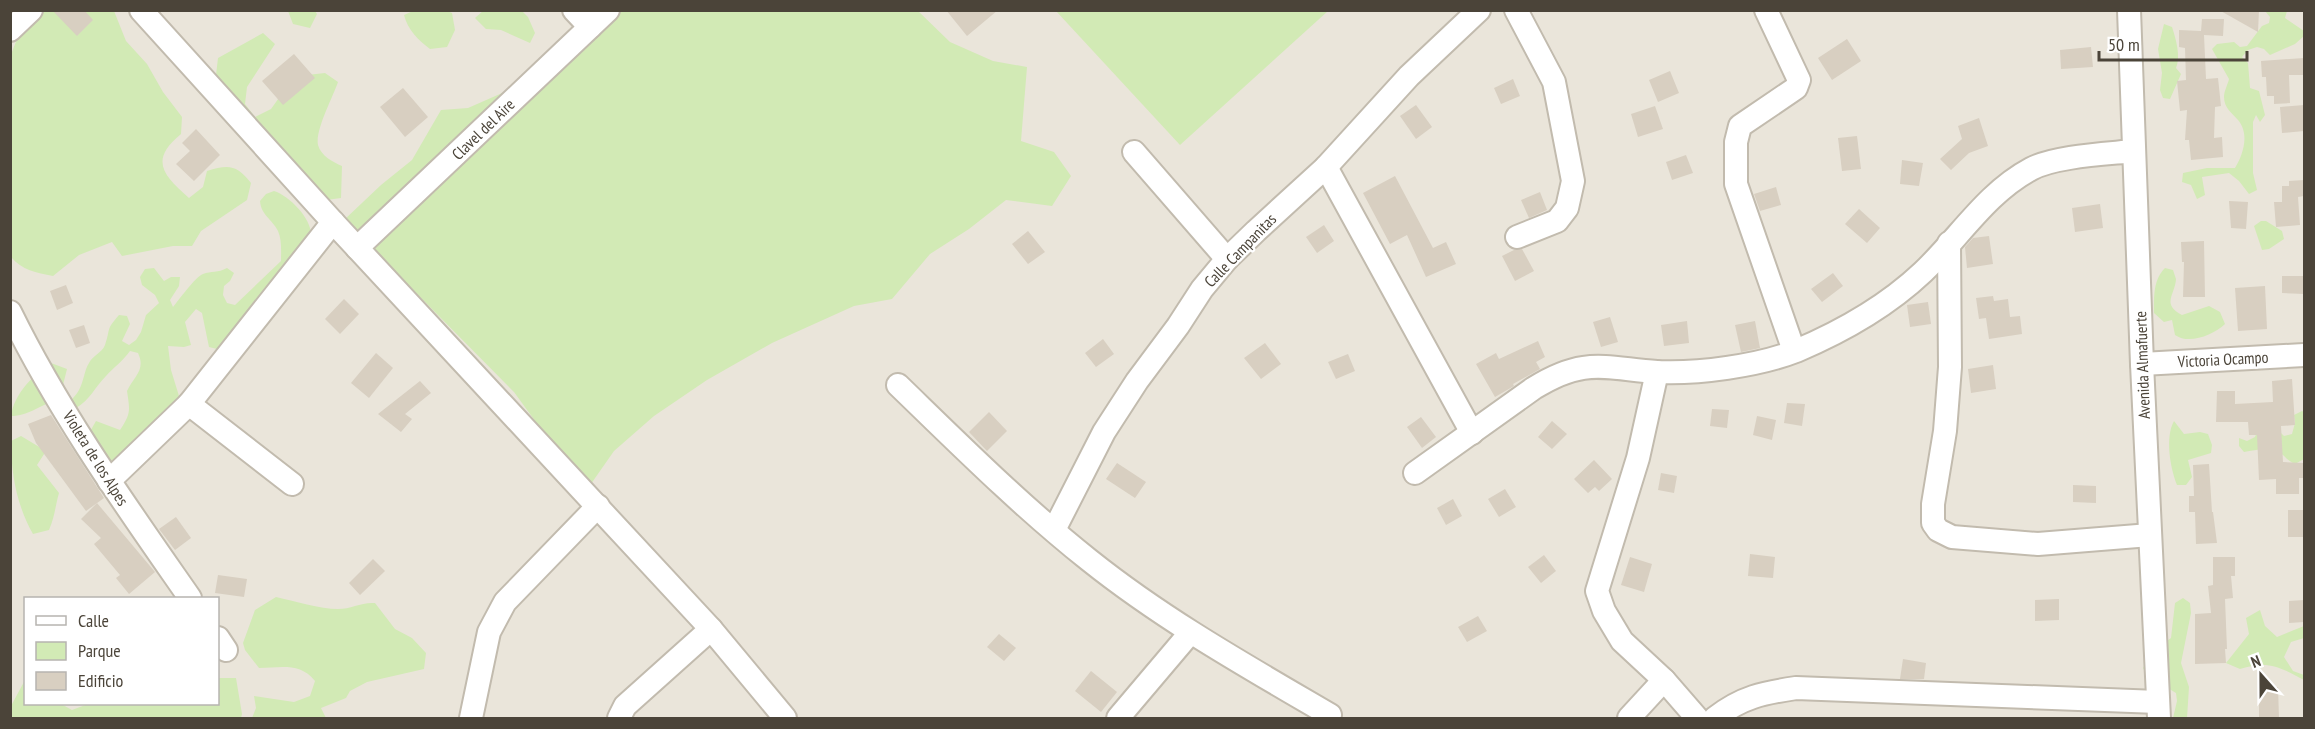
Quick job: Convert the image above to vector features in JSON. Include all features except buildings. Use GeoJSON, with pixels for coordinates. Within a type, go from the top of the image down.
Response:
{"type":"FeatureCollection","features":[{"type":"Feature","properties":{"kind":"street"},"geometry":{"type":"LineString","coordinates":[[10,30],[31,10]]}},
{"type":"Feature","properties":{"kind":"street"},"geometry":{"type":"LineString","coordinates":[[141,10],[333,222],[711,629],[784,718]]}},
{"type":"Feature","properties":{"kind":"street"},"geometry":{"type":"LineString","coordinates":[[574,10],[590,27]]}},
{"type":"Feature","properties":{"kind":"street","name":"Clavel del Aire"},"geometry":{"type":"LineString","coordinates":[[357,248],[608,10]]}},
{"type":"Feature","properties":{"kind":"street","name":"Calle Campanitas"},"geometry":{"type":"LineString","coordinates":[[1054,530],[1104,432],[1202,289],[1227,260],[1326,168],[1409,76],[1479,10]]}},
{"type":"Feature","properties":{"kind":"street"},"geometry":{"type":"LineString","coordinates":[[1516,10],[1554,82],[1573,181],[1567,208],[1557,221],[1517,237]]}},
{"type":"Feature","properties":{"kind":"street"},"geometry":{"type":"LineString","coordinates":[[1766,10],[1800,80],[1796,88],[1740,126],[1736,142],[1736,184],[1794,351]]}},
{"type":"Feature","properties":{"kind":"street","name":"Avenida Almafuerte"},"geometry":{"type":"LineString","coordinates":[[2129,10],[2158,710]]}},
{"type":"Feature","properties":{"kind":"street"},"geometry":{"type":"LineString","coordinates":[[1415,473],[1534,388],[1554,376],[1575,368],[1610,366],[1657,372],[1705,370],[1762,361],[1794,351],[1837,332],[1876,309],[1923,273],[2005,186],[2033,167],[2066,159],[2134,151]]}},
{"type":"Feature","properties":{"kind":"street"},"geometry":{"type":"LineString","coordinates":[[1134,152],[1227,260]]}},
{"type":"Feature","properties":{"kind":"street"},"geometry":{"type":"LineString","coordinates":[[1326,168],[1472,432]]}},
{"type":"Feature","properties":{"kind":"street"},"geometry":{"type":"LineString","coordinates":[[109,481],[189,404],[333,222]]}},
{"type":"Feature","properties":{"kind":"street"},"geometry":{"type":"LineString","coordinates":[[1949,243],[1950,367],[1945,431],[1933,504],[1933,523],[1938,530],[1952,537],[2038,544],[2150,535]]}},
{"type":"Feature","properties":{"kind":"street","name":"Violeta de los Alpes"},"geometry":{"type":"LineString","coordinates":[[10,312],[28,349],[109,481],[189,597]]}},
{"type":"Feature","properties":{"kind":"street","name":"Victoria Ocampo"},"geometry":{"type":"LineString","coordinates":[[2142,364],[2304,355]]}},
{"type":"Feature","properties":{"kind":"street"},"geometry":{"type":"LineString","coordinates":[[1657,372],[1638,458],[1597,591],[1604,611],[1622,640],[1664,680],[1697,718]]}},
{"type":"Feature","properties":{"kind":"street"},"geometry":{"type":"LineString","coordinates":[[898,385],[1003,486],[1089,560],[1191,633],[1330,715]]}},
{"type":"Feature","properties":{"kind":"street"},"geometry":{"type":"LineString","coordinates":[[189,404],[292,484]]}},
{"type":"Feature","properties":{"kind":"street"},"geometry":{"type":"LineString","coordinates":[[471,718],[489,632],[505,602],[598,506]]}},
{"type":"Feature","properties":{"kind":"street"},"geometry":{"type":"LineString","coordinates":[[619,718],[625,706],[711,629]]}},
{"type":"Feature","properties":{"kind":"street"},"geometry":{"type":"LineString","coordinates":[[1118,718],[1191,633]]}},
{"type":"Feature","properties":{"kind":"street"},"geometry":{"type":"LineString","coordinates":[[1629,718],[1664,680]]}},
{"type":"Feature","properties":{"kind":"street"},"geometry":{"type":"LineString","coordinates":[[1715,718],[1733,704],[1761,693],[1796,688],[2158,710]]}},
{"type":"Feature","properties":{"kind":"shaded area"},"geometry":{"type":"Polygon","coordinates":[[[10,11],[2304,11],[2304,718],[11,718],[10,11]]]}},
{"type":"Feature","properties":{"kind":"green space"},"geometry":{"type":"Polygon","coordinates":[[[484,10],[522,11],[528,17],[535,33],[530,43],[501,30],[486,29],[475,18],[484,10]]]}},
{"type":"Feature","properties":{"kind":"green space"},"geometry":{"type":"Polygon","coordinates":[[[42,11],[114,11],[126,41],[147,64],[163,92],[182,117],[181,134],[171,143],[163,160],[163,167],[172,182],[189,198],[203,187],[207,171],[221,167],[237,169],[251,183],[247,200],[201,231],[192,246],[173,246],[122,256],[112,242],[79,255],[53,276],[30,270],[15,261],[11,257],[10,57],[26,24],[42,11]]]}},
{"type":"Feature","properties":{"kind":"green space"},"geometry":{"type":"Polygon","coordinates":[[[288,11],[315,11],[317,14],[310,28],[293,24],[288,11]]]}},
{"type":"Feature","properties":{"kind":"green space"},"geometry":{"type":"Polygon","coordinates":[[[413,11],[452,13],[455,30],[447,47],[430,49],[418,38],[411,30],[404,15],[413,11]]]}},
{"type":"Feature","properties":{"kind":"green space"},"geometry":{"type":"Polygon","coordinates":[[[583,11],[918,11],[950,42],[993,61],[1027,67],[1021,141],[1054,152],[1071,176],[1052,206],[1006,200],[969,229],[930,254],[892,299],[854,306],[772,343],[707,380],[654,416],[614,451],[586,491],[514,392],[344,220],[412,160],[441,110],[468,108],[509,90],[568,48],[583,11]]]}},
{"type":"Feature","properties":{"kind":"green space"},"geometry":{"type":"Polygon","coordinates":[[[1056,11],[1328,11],[1180,145],[1056,11]]]}},
{"type":"Feature","properties":{"kind":"green space"},"geometry":{"type":"Polygon","coordinates":[[[2265,11],[2287,11],[2285,18],[2304,31],[2304,36],[2295,44],[2270,55],[2264,49],[2257,47],[2248,50],[2242,57],[2248,63],[2250,88],[2259,91],[2265,115],[2260,122],[2256,115],[2253,122],[2253,173],[2257,190],[2249,194],[2229,173],[2202,177],[2205,195],[2197,199],[2191,185],[2182,182],[2183,173],[2207,168],[2235,168],[2244,144],[2242,126],[2224,101],[2229,79],[2212,49],[2217,44],[2234,42],[2240,47],[2247,46],[2262,26],[2269,23],[2270,17],[2265,11]]]}},
{"type":"Feature","properties":{"kind":"green space"},"geometry":{"type":"Polygon","coordinates":[[[2164,24],[2172,27],[2178,53],[2176,68],[2181,74],[2170,99],[2163,98],[2160,90],[2162,73],[2158,49],[2164,24]]]}},
{"type":"Feature","properties":{"kind":"green space"},"geometry":{"type":"Polygon","coordinates":[[[263,33],[275,44],[247,87],[245,104],[255,117],[271,109],[281,95],[307,75],[325,73],[338,82],[319,131],[318,145],[325,155],[342,166],[341,198],[326,200],[294,166],[287,152],[272,145],[219,90],[216,75],[218,58],[263,33]]]}},
{"type":"Feature","properties":{"kind":"green space"},"geometry":{"type":"Polygon","coordinates":[[[274,191],[293,203],[304,216],[311,230],[311,237],[224,346],[217,349],[209,347],[202,313],[196,309],[185,322],[191,345],[168,346],[171,370],[179,396],[174,412],[111,465],[88,435],[96,421],[120,430],[124,424],[129,412],[127,391],[141,364],[138,353],[130,351],[81,405],[76,408],[68,405],[79,390],[89,363],[104,348],[112,324],[119,315],[127,316],[130,324],[122,341],[129,345],[141,332],[146,315],[159,303],[155,295],[142,285],[140,277],[145,269],[154,268],[164,281],[171,277],[180,277],[179,286],[170,300],[173,307],[200,276],[227,268],[234,273],[224,286],[223,295],[227,303],[235,305],[281,261],[279,235],[276,227],[262,210],[260,201],[266,194],[274,191]]]}},
{"type":"Feature","properties":{"kind":"green space"},"geometry":{"type":"Polygon","coordinates":[[[2261,221],[2266,221],[2282,231],[2284,239],[2269,249],[2262,250],[2254,226],[2261,221]]]}},
{"type":"Feature","properties":{"kind":"green space"},"geometry":{"type":"Polygon","coordinates":[[[2165,268],[2173,270],[2176,279],[2171,303],[2176,311],[2182,315],[2209,306],[2220,312],[2225,324],[2214,332],[2194,339],[2175,335],[2172,320],[2164,322],[2154,313],[2156,283],[2165,268]]]}},
{"type":"Feature","properties":{"kind":"green space"},"geometry":{"type":"Polygon","coordinates":[[[51,363],[67,369],[63,385],[55,401],[23,414],[11,416],[16,400],[25,386],[51,363]]]}},
{"type":"Feature","properties":{"kind":"green space"},"geometry":{"type":"Polygon","coordinates":[[[2304,412],[2304,459],[2295,464],[2273,450],[2244,452],[2239,446],[2239,438],[2247,441],[2255,437],[2258,429],[2275,427],[2284,436],[2292,434],[2295,423],[2294,415],[2304,412]]]}},
{"type":"Feature","properties":{"kind":"green space"},"geometry":{"type":"Polygon","coordinates":[[[2174,421],[2184,434],[2200,432],[2208,434],[2212,445],[2211,453],[2188,460],[2192,477],[2186,485],[2177,485],[2172,470],[2169,444],[2174,421]]]}},
{"type":"Feature","properties":{"kind":"green space"},"geometry":{"type":"Polygon","coordinates":[[[21,436],[46,451],[37,465],[59,493],[49,530],[33,534],[19,501],[12,466],[11,441],[21,436]]]}},
{"type":"Feature","properties":{"kind":"green space"},"geometry":{"type":"Polygon","coordinates":[[[276,597],[331,609],[375,603],[395,629],[412,638],[426,653],[424,669],[367,682],[350,691],[346,698],[321,708],[326,718],[252,718],[256,708],[254,696],[294,702],[310,696],[315,681],[303,671],[289,667],[259,668],[245,650],[243,643],[255,610],[276,597]]]}},
{"type":"Feature","properties":{"kind":"green space"},"geometry":{"type":"Polygon","coordinates":[[[2183,598],[2190,603],[2191,613],[2181,663],[2189,687],[2187,718],[2173,718],[2177,701],[2176,693],[2148,676],[2143,668],[2151,653],[2171,638],[2175,603],[2183,598]]]}},
{"type":"Feature","properties":{"kind":"green space"},"geometry":{"type":"Polygon","coordinates":[[[2260,610],[2265,626],[2277,637],[2304,626],[2304,638],[2291,642],[2284,657],[2293,671],[2304,675],[2304,680],[2274,666],[2258,665],[2240,669],[2226,663],[2249,634],[2246,618],[2260,610]]]}},
{"type":"Feature","properties":{"kind":"green space"},"geometry":{"type":"Polygon","coordinates":[[[219,678],[236,678],[242,714],[241,718],[11,718],[11,706],[24,682],[24,705],[63,705],[72,710],[85,705],[219,705],[219,678]]]}}]}
